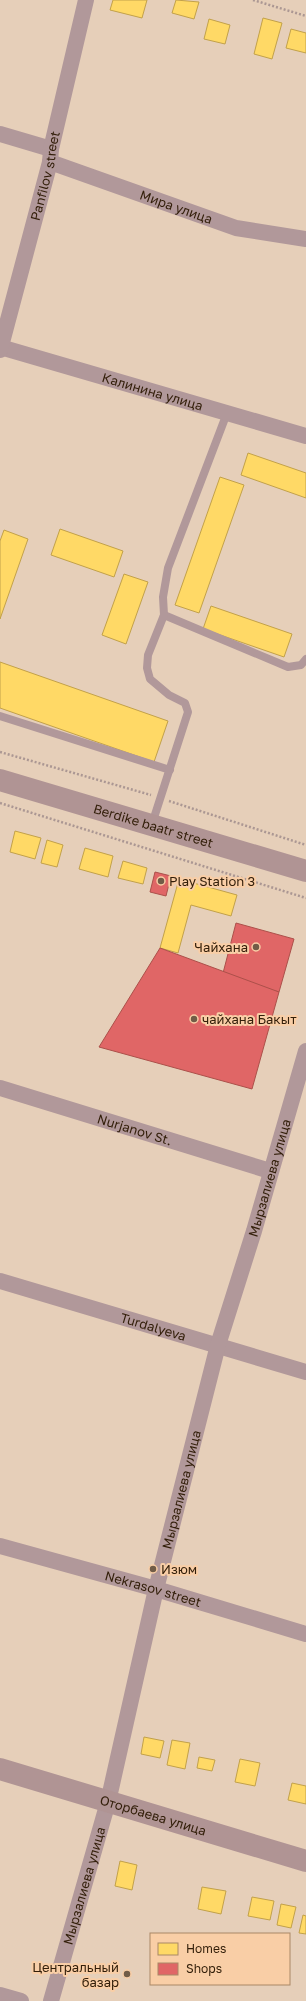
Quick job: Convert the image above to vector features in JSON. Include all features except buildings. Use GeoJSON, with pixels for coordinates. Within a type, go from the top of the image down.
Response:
{"type":"FeatureCollection","features":[{"type":"Feature","properties":{"kind":"street","name":"Panfilov street"},"geometry":{"type":"LineString","coordinates":[[0,348],[50,155],[86,0]]}},
{"type":"Feature","properties":{"kind":"street","name":"Мира улица"},"geometry":{"type":"LineString","coordinates":[[0,134],[236,228],[306,239]]}},
{"type":"Feature","properties":{"kind":"street","name":"Калинина улица"},"geometry":{"type":"LineString","coordinates":[[0,348],[306,436]]}},
{"type":"Feature","properties":{"kind":"street","name":"Berdike baatr street"},"geometry":{"type":"LineString","coordinates":[[0,780],[306,871]]}},
{"type":"Feature","properties":{"kind":"street","name":"Мырзалиева улица"},"geometry":{"type":"LineString","coordinates":[[51,2001],[108,1802],[156,1589],[218,1345],[254,1231],[270,1171],[306,1051]]}},
{"type":"Feature","properties":{"kind":"street","name":"Nurjanov St."},"geometry":{"type":"LineString","coordinates":[[0,1088],[270,1171]]}},
{"type":"Feature","properties":{"kind":"street","name":"Turdalyeva"},"geometry":{"type":"LineString","coordinates":[[0,1281],[306,1372]]}},
{"type":"Feature","properties":{"kind":"street","name":"Nekrasov street"},"geometry":{"type":"LineString","coordinates":[[0,1546],[156,1589],[306,1634]]}},
{"type":"Feature","properties":{"kind":"street","name":"Оторбаева улица"},"geometry":{"type":"LineString","coordinates":[[0,1769],[306,1861]]}},
{"type":"Feature","properties":{"kind":"street"},"geometry":{"type":"LineString","coordinates":[[0,1995],[21,2001]]}},
{"type":"Feature","properties":{"kind":"lane"},"geometry":{"type":"LineString","coordinates":[[152,825],[188,712],[185,703],[169,695],[150,679],[147,668],[148,654],[164,615],[163,597],[168,568],[227,413]]}},
{"type":"Feature","properties":{"kind":"lane"},"geometry":{"type":"LineString","coordinates":[[164,615],[288,667],[301,665],[306,659]]}},
{"type":"Feature","properties":{"kind":"lane"},"geometry":{"type":"LineString","coordinates":[[0,716],[170,770]]}},
{"type":"Feature","properties":{"kind":"path"},"geometry":{"type":"LineString","coordinates":[[253,0],[306,16]]}},
{"type":"Feature","properties":{"kind":"path"},"geometry":{"type":"LineString","coordinates":[[0,803],[306,898]]}},
{"type":"Feature","properties":{"kind":"place","name":"Play Station 3"},"geometry":{"type":"Point","coordinates":[161,881]}},
{"type":"Feature","properties":{"kind":"place","name":"Чайхана"},"geometry":{"type":"Point","coordinates":[256,947]}},
{"type":"Feature","properties":{"kind":"place","name":"чайхана Бакыт"},"geometry":{"type":"Point","coordinates":[194,1019]}},
{"type":"Feature","properties":{"kind":"place","name":"Изюм"},"geometry":{"type":"Point","coordinates":[153,1569]}},
{"type":"Feature","properties":{"kind":"place","name":"Центральный базар"},"geometry":{"type":"Point","coordinates":[127,1974]}}]}
